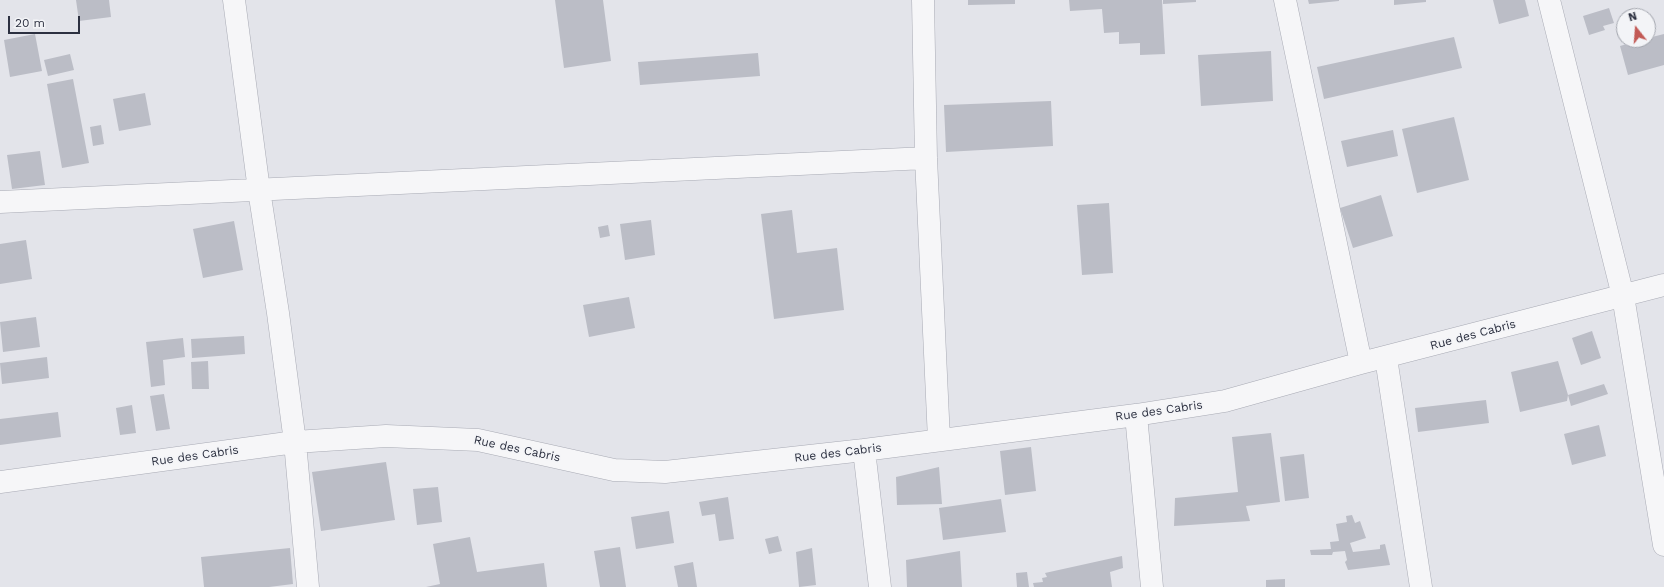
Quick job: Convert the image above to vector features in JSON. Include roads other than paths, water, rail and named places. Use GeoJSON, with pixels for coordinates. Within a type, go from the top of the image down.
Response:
{"type":"FeatureCollection","features":[{"type":"Feature","properties":{"kind":"street"},"geometry":{"type":"LineString","coordinates":[[234,0],[259,190],[278,313],[294,442],[308,587]]}},
{"type":"Feature","properties":{"kind":"street"},"geometry":{"type":"LineString","coordinates":[[923,0],[926,158],[939,440]]}},
{"type":"Feature","properties":{"kind":"street"},"geometry":{"type":"LineString","coordinates":[[1285,0],[1361,363]]}},
{"type":"Feature","properties":{"kind":"street"},"geometry":{"type":"LineString","coordinates":[[1549,0],[1623,296],[1664,545]]}},
{"type":"Feature","properties":{"kind":"street"},"geometry":{"type":"LineString","coordinates":[[0,202],[926,158]]}},
{"type":"Feature","properties":{"kind":"street","name":"Rue des Cabris"},"geometry":{"type":"LineString","coordinates":[[0,482],[294,442],[386,436],[478,440],[614,470],[665,472],[864,450],[1136,415],[1225,401],[1361,363],[1386,358],[1664,285]]}},
{"type":"Feature","properties":{"kind":"street"},"geometry":{"type":"LineString","coordinates":[[1386,358],[1421,587]]}},
{"type":"Feature","properties":{"kind":"street"},"geometry":{"type":"LineString","coordinates":[[1136,415],[1152,587]]}},
{"type":"Feature","properties":{"kind":"street"},"geometry":{"type":"LineString","coordinates":[[864,450],[876,586]]}}]}
